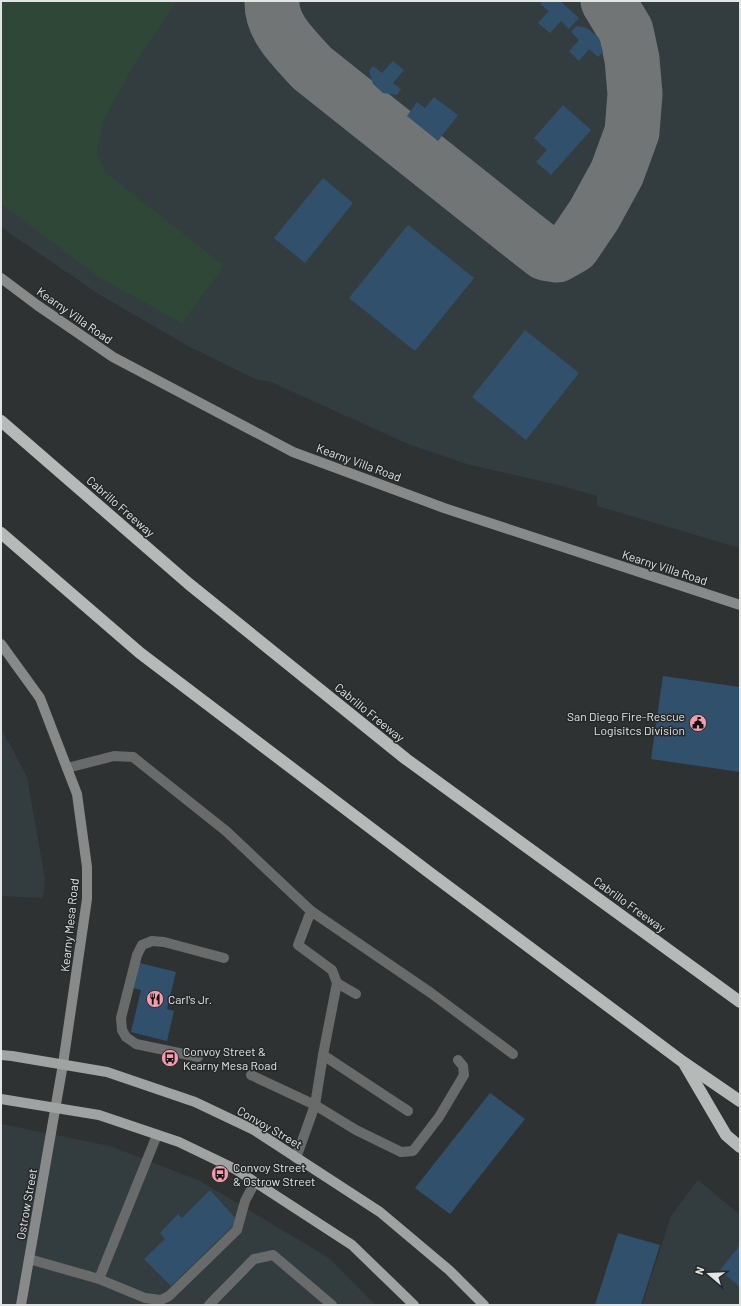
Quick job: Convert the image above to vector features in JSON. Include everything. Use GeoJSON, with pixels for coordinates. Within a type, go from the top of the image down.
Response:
{"type":"FeatureCollection","features":[{"type":"Feature","properties":{"kind":"highway","name":"Cabrillo Freeway"},"geometry":{"type":"LineString","coordinates":[[1,421],[189,584],[406,759],[740,1002]]}},
{"type":"Feature","properties":{"kind":"highway"},"geometry":{"type":"LineString","coordinates":[[1,533],[140,652],[430,873],[684,1062],[740,1101]]}},
{"type":"Feature","properties":{"kind":"highway"},"geometry":{"type":"LineString","coordinates":[[684,1062],[726,1135],[740,1147]]}},
{"type":"Feature","properties":{"kind":"main road","name":"Kearny Villa Road"},"geometry":{"type":"LineString","coordinates":[[1,278],[37,305],[113,357],[293,452],[444,508],[740,605]]}},
{"type":"Feature","properties":{"kind":"main road","name":"Kearny Mesa Road"},"geometry":{"type":"LineString","coordinates":[[1,644],[40,698],[67,768],[77,794],[87,867],[87,899],[56,1107]]}},
{"type":"Feature","properties":{"kind":"main road","name":"Convoy Street"},"geometry":{"type":"LineString","coordinates":[[1,1055],[107,1072],[195,1102],[254,1130],[380,1212],[449,1270],[484,1305]]}},
{"type":"Feature","properties":{"kind":"main road"},"geometry":{"type":"LineString","coordinates":[[1,1099],[99,1115],[180,1142],[235,1169],[352,1244],[414,1305]]}},
{"type":"Feature","properties":{"kind":"main road","name":"Ostrow Street"},"geometry":{"type":"LineString","coordinates":[[21,1305],[56,1107]]}},
{"type":"Feature","properties":{"kind":"lane"},"geometry":{"type":"LineString","coordinates":[[67,768],[114,756],[133,757],[226,831],[311,910],[431,993],[513,1054]]}},
{"type":"Feature","properties":{"kind":"lane"},"geometry":{"type":"LineString","coordinates":[[296,1158],[316,1105],[323,1055],[337,983],[332,970],[298,945],[311,910]]}},
{"type":"Feature","properties":{"kind":"lane"},"geometry":{"type":"LineString","coordinates":[[198,1057],[136,1044],[126,1037],[122,1030],[121,1018],[137,955],[142,945],[152,942],[164,942],[224,958]]}},
{"type":"Feature","properties":{"kind":"lane"},"geometry":{"type":"LineString","coordinates":[[337,983],[356,994]]}},
{"type":"Feature","properties":{"kind":"lane"},"geometry":{"type":"LineString","coordinates":[[323,1055],[408,1111]]}},
{"type":"Feature","properties":{"kind":"lane"},"geometry":{"type":"LineString","coordinates":[[251,1075],[316,1105],[356,1130],[401,1152],[413,1152],[439,1118],[464,1075],[463,1066],[458,1060]]}},
{"type":"Feature","properties":{"kind":"lane"},"geometry":{"type":"LineString","coordinates":[[99,1279],[157,1135]]}},
{"type":"Feature","properties":{"kind":"lane"},"geometry":{"type":"LineString","coordinates":[[29,1260],[99,1279],[145,1298],[161,1300],[169,1296],[237,1230],[245,1201],[255,1182]]}},
{"type":"Feature","properties":{"kind":"lane"},"geometry":{"type":"LineString","coordinates":[[209,1305],[254,1259],[273,1255],[332,1305]]}},
{"type":"Feature","properties":{"kind":"shaded area"},"geometry":{"type":"Polygon","coordinates":[[[1,1],[740,1],[740,548],[597,506],[597,496],[558,485],[467,464],[408,444],[271,382],[255,379],[190,347],[100,295],[5,230],[1,227],[1,1]]]}},
{"type":"Feature","properties":{"kind":"shaded area"},"geometry":{"type":"Polygon","coordinates":[[[1,728],[27,777],[45,879],[43,898],[1,896],[1,728]]]}},
{"type":"Feature","properties":{"kind":"shaded area"},"geometry":{"type":"Polygon","coordinates":[[[1,1124],[110,1146],[200,1181],[329,1258],[375,1305],[1,1305],[1,1124]]]}},
{"type":"Feature","properties":{"kind":"shaded area"},"geometry":{"type":"Polygon","coordinates":[[[698,1180],[740,1215],[740,1305],[642,1305],[671,1216],[698,1180]]]}},
{"type":"Feature","properties":{"kind":"green space"},"geometry":{"type":"Polygon","coordinates":[[[1,1],[177,1],[135,63],[103,121],[97,152],[105,172],[224,266],[182,323],[100,278],[1,204],[1,1]]]}},
{"type":"Feature","properties":{"kind":"building"},"geometry":{"type":"Polygon","coordinates":[[[542,1],[560,1],[579,18],[569,29],[561,21],[550,33],[538,23],[549,11],[540,4],[542,1]]]}},
{"type":"Feature","properties":{"kind":"building"},"geometry":{"type":"Polygon","coordinates":[[[576,26],[587,28],[599,38],[603,52],[598,57],[589,49],[579,61],[569,51],[579,40],[571,32],[576,26]]]}},
{"type":"Feature","properties":{"kind":"building"},"geometry":{"type":"Polygon","coordinates":[[[393,61],[404,70],[393,83],[401,89],[397,95],[383,93],[373,84],[369,71],[373,66],[382,73],[393,61]]]}},
{"type":"Feature","properties":{"kind":"building"},"geometry":{"type":"Polygon","coordinates":[[[434,97],[458,115],[438,141],[407,116],[417,102],[425,108],[434,97]]]}},
{"type":"Feature","properties":{"kind":"building"},"geometry":{"type":"Polygon","coordinates":[[[563,105],[591,130],[551,175],[536,162],[547,150],[534,138],[563,105]]]}},
{"type":"Feature","properties":{"kind":"building"},"geometry":{"type":"Polygon","coordinates":[[[323,178],[353,203],[305,263],[274,238],[323,178]]]}},
{"type":"Feature","properties":{"kind":"building"},"geometry":{"type":"Polygon","coordinates":[[[408,225],[474,278],[415,351],[349,298],[408,225]]]}},
{"type":"Feature","properties":{"kind":"building"},"geometry":{"type":"Polygon","coordinates":[[[525,330],[579,373],[526,440],[472,397],[525,330]]]}},
{"type":"Feature","properties":{"kind":"building","name":"San Diego Fire-Rescue Logisitcs Division"},"geometry":{"type":"Polygon","coordinates":[[[663,676],[740,687],[740,772],[651,759],[663,676]]]}},
{"type":"Feature","properties":{"kind":"building"},"geometry":{"type":"Polygon","coordinates":[[[136,962],[176,972],[167,1009],[174,1011],[167,1041],[131,1032],[141,990],[129,987],[136,962]]]}},
{"type":"Feature","properties":{"kind":"building"},"geometry":{"type":"Polygon","coordinates":[[[490,1093],[525,1119],[450,1214],[415,1188],[490,1093]]]}},
{"type":"Feature","properties":{"kind":"building"},"geometry":{"type":"Polygon","coordinates":[[[210,1190],[238,1221],[171,1286],[144,1259],[165,1239],[160,1233],[178,1214],[182,1218],[210,1190]]]}},
{"type":"Feature","properties":{"kind":"building"},"geometry":{"type":"Polygon","coordinates":[[[618,1233],[660,1245],[641,1305],[595,1305],[618,1233]]]}},
{"type":"Feature","properties":{"kind":"building"},"geometry":{"type":"Polygon","coordinates":[[[740,1245],[740,1287],[720,1270],[740,1245]]]}},
{"type":"Feature","properties":{"kind":"taxiway"},"geometry":{"type":"LineString","coordinates":[[272,1],[275,20],[285,38],[312,68],[545,253],[557,255],[573,246],[594,215],[617,173],[632,132],[635,94],[632,59],[626,31],[608,1]]}},
{"type":"Feature","properties":{"kind":"place","name":"San Diego Fire-Rescue Logisitcs Division"},"geometry":{"type":"Point","coordinates":[698,723]}},
{"type":"Feature","properties":{"kind":"place","name":"Carl's Jr."},"geometry":{"type":"Point","coordinates":[155,999]}},
{"type":"Feature","properties":{"kind":"place","name":"Convoy Street & Kearny Mesa Road"},"geometry":{"type":"Point","coordinates":[170,1058]}},
{"type":"Feature","properties":{"kind":"place","name":"Convoy Street & Ostrow Street"},"geometry":{"type":"Point","coordinates":[220,1174]}}]}
